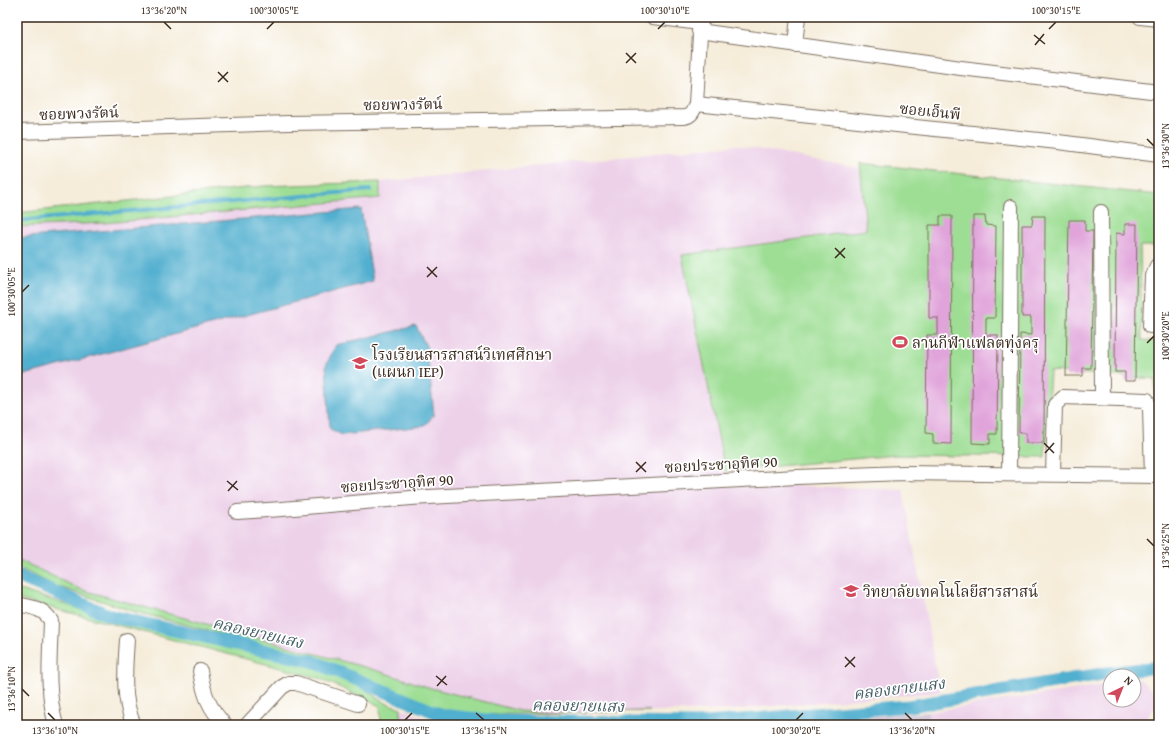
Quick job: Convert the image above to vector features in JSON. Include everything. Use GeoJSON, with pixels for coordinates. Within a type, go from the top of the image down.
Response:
{"type":"FeatureCollection","features":[{"type":"Feature","properties":{"kind":"street"},"geometry":{"type":"LineString","coordinates":[[653,17],[700,24],[795,45],[961,68],[1159,92]]}},
{"type":"Feature","properties":{"kind":"street"},"geometry":{"type":"LineString","coordinates":[[795,45],[798,17]]}},
{"type":"Feature","properties":{"kind":"street"},"geometry":{"type":"LineString","coordinates":[[1140,17],[1159,19]]}},
{"type":"Feature","properties":{"kind":"street"},"geometry":{"type":"LineString","coordinates":[[696,104],[700,24]]}},
{"type":"Feature","properties":{"kind":"street","name":"ซอยพวงรัตน์"},"geometry":{"type":"LineString","coordinates":[[17,132],[289,123],[684,117],[692,113],[696,104]]}},
{"type":"Feature","properties":{"kind":"street","name":"ซอยเอ็นพี"},"geometry":{"type":"LineString","coordinates":[[696,104],[1058,142],[1159,155]]}},
{"type":"Feature","properties":{"kind":"street"},"geometry":{"type":"LineString","coordinates":[[1009,474],[1011,207]]}},
{"type":"Feature","properties":{"kind":"street"},"geometry":{"type":"LineString","coordinates":[[1101,212],[1102,398]]}},
{"type":"Feature","properties":{"kind":"street"},"geometry":{"type":"LineString","coordinates":[[1150,326],[1152,276],[1157,266],[1159,266]]}},
{"type":"Feature","properties":{"kind":"street"},"geometry":{"type":"LineString","coordinates":[[1053,474],[1055,405],[1063,397],[1147,400],[1150,409],[1155,476]]}},
{"type":"Feature","properties":{"kind":"street","name":"ซอยประชาอุทิศ 90"},"geometry":{"type":"LineString","coordinates":[[238,512],[282,510],[411,498],[796,477],[904,474],[1155,476]]}},
{"type":"Feature","properties":{"kind":"street"},"geometry":{"type":"LineString","coordinates":[[17,604],[36,608],[47,613],[51,621],[49,677],[52,711],[56,725]]}},
{"type":"Feature","properties":{"kind":"street"},"geometry":{"type":"LineString","coordinates":[[127,640],[124,679],[130,716],[134,725]]}},
{"type":"Feature","properties":{"kind":"street"},"geometry":{"type":"LineString","coordinates":[[200,671],[205,696],[218,718],[225,725]]}},
{"type":"Feature","properties":{"kind":"street"},"geometry":{"type":"LineString","coordinates":[[247,725],[282,687],[289,683],[296,683],[358,704]]}},
{"type":"Feature","properties":{"kind":"shaded area","name":"โรงเรียนสารสาสน์วิเทศศึกษา (แผนก IEP)"},"geometry":{"type":"Polygon","coordinates":[[[737,145],[859,168],[867,230],[682,255],[727,486],[787,485],[903,490],[940,692],[729,710],[553,713],[520,711],[431,688],[375,670],[82,590],[17,559],[17,227],[104,223],[380,198],[380,182],[737,145]]]}},
{"type":"Feature","properties":{"kind":"shaded area"},"geometry":{"type":"Polygon","coordinates":[[[1142,681],[1159,698],[1159,704],[1138,725],[929,725],[928,712],[1102,685],[1102,708],[1142,708],[1142,681]]]}},
{"type":"Feature","properties":{"kind":"shaded area"},"geometry":{"type":"Polygon","coordinates":[[[401,708],[443,725],[400,725],[401,708]]]}},
{"type":"Feature","properties":{"kind":"shaded area"},"geometry":{"type":"Polygon","coordinates":[[[928,712],[929,725],[767,725],[928,712]]]}},
{"type":"Feature","properties":{"kind":"green space"},"geometry":{"type":"Polygon","coordinates":[[[860,163],[1159,195],[1159,246],[1140,246],[1142,340],[1156,341],[1157,284],[1159,284],[1159,444],[1156,444],[1155,379],[1050,371],[1045,457],[895,455],[725,471],[682,255],[866,230],[860,163]]]}},
{"type":"Feature","properties":{"kind":"green space"},"geometry":{"type":"Polygon","coordinates":[[[380,182],[380,198],[104,223],[17,227],[17,213],[264,186],[380,182]]]}},
{"type":"Feature","properties":{"kind":"green space"},"geometry":{"type":"Polygon","coordinates":[[[17,559],[82,590],[375,670],[431,688],[520,711],[553,713],[650,711],[466,715],[442,709],[305,656],[129,610],[53,585],[17,567],[17,559]]]}},
{"type":"Feature","properties":{"kind":"green space"},"geometry":{"type":"Polygon","coordinates":[[[17,589],[90,612],[321,667],[365,689],[386,703],[401,708],[400,725],[381,725],[380,706],[319,678],[17,599],[17,589]]]}},
{"type":"Feature","properties":{"kind":"water"},"geometry":{"type":"Polygon","coordinates":[[[361,209],[373,281],[17,377],[17,238],[361,209]]]}},
{"type":"Feature","properties":{"kind":"water"},"geometry":{"type":"Polygon","coordinates":[[[416,326],[427,348],[434,415],[424,426],[342,435],[330,429],[326,365],[336,345],[416,326]]]}},
{"type":"Feature","properties":{"kind":"building"},"geometry":{"type":"Polygon","coordinates":[[[940,216],[952,216],[951,444],[933,443],[933,434],[926,433],[927,335],[938,335],[938,318],[929,318],[929,225],[940,225],[940,216]]]}},
{"type":"Feature","properties":{"kind":"building"},"geometry":{"type":"Polygon","coordinates":[[[973,216],[985,216],[986,225],[996,226],[995,318],[986,318],[986,335],[998,335],[997,434],[990,434],[990,444],[972,443],[973,216]]]}},
{"type":"Feature","properties":{"kind":"building"},"geometry":{"type":"Polygon","coordinates":[[[1033,216],[1045,216],[1044,443],[1026,443],[1026,433],[1019,433],[1020,334],[1031,335],[1031,317],[1022,317],[1022,225],[1032,225],[1033,216]]]}},
{"type":"Feature","properties":{"kind":"building"},"geometry":{"type":"Polygon","coordinates":[[[1069,220],[1085,220],[1085,231],[1093,231],[1091,368],[1083,368],[1083,376],[1066,376],[1069,220]]]}},
{"type":"Feature","properties":{"kind":"building"},"geometry":{"type":"Polygon","coordinates":[[[1125,224],[1137,224],[1135,381],[1125,381],[1125,372],[1115,372],[1116,233],[1125,234],[1125,224]]]}},
{"type":"Feature","properties":{"kind":"waterway"},"geometry":{"type":"LineString","coordinates":[[17,221],[370,190]]}},
{"type":"Feature","properties":{"kind":"waterway","name":"คลองยายแสง"},"geometry":{"type":"LineString","coordinates":[[17,576],[111,616],[312,661],[442,715],[494,721],[696,724],[909,706],[1108,673],[1159,667]]}},
{"type":"Feature","properties":{"kind":"place","name":"ลานกีฬาแฟลตทุ่งครุ"},"geometry":{"type":"Point","coordinates":[900,342]}},
{"type":"Feature","properties":{"kind":"place","name":"โรงเรียนสารสาสน์วิเทศศึกษา (แผนก IEP)"},"geometry":{"type":"Point","coordinates":[360,363]}},
{"type":"Feature","properties":{"kind":"place","name":"วิทยาลัยเทคโนโลยีสารสาสน์"},"geometry":{"type":"Point","coordinates":[851,591]}}]}
